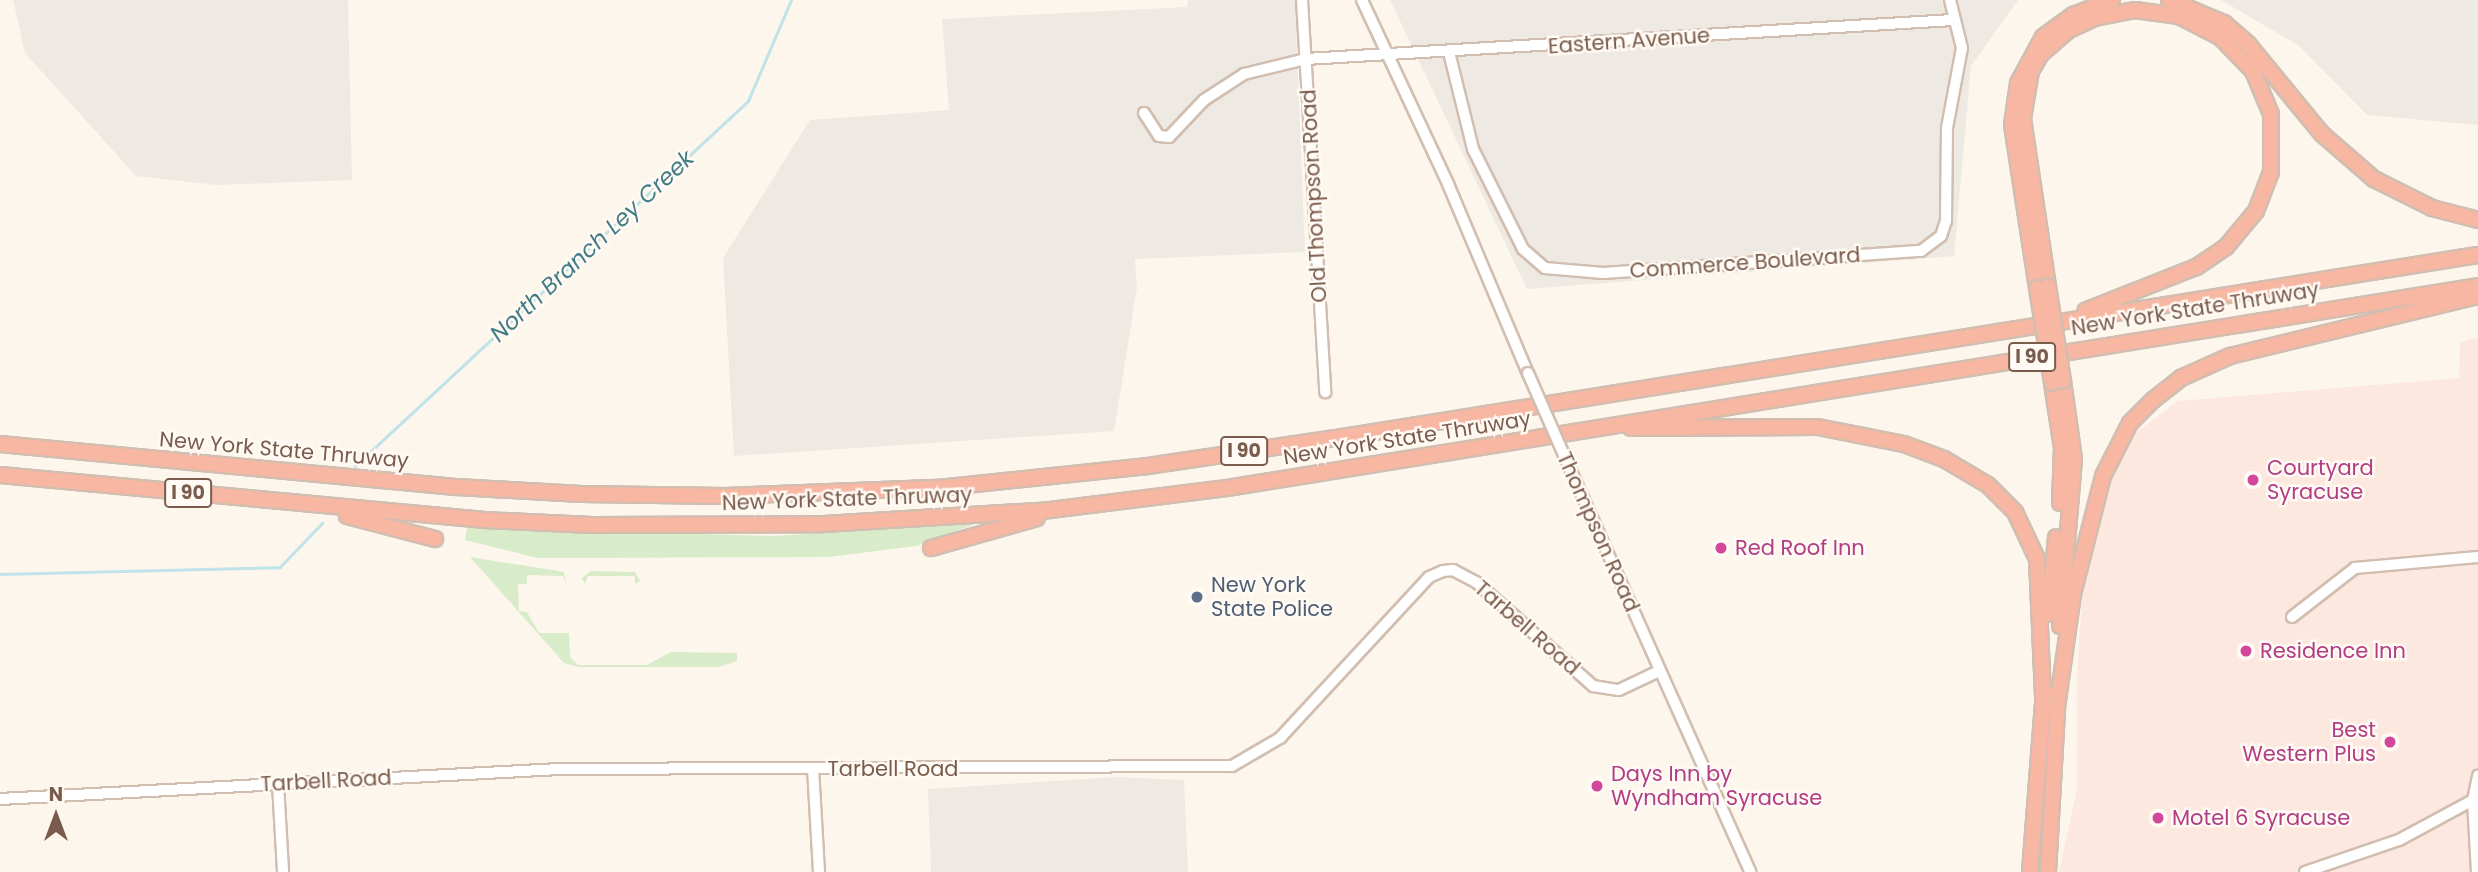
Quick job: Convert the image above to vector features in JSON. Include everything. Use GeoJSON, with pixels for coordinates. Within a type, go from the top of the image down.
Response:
{"type":"FeatureCollection","features":[{"type":"Feature","properties":{"kind":"highway"},"geometry":{"type":"LineString","coordinates":[[2048,872],[2051,698],[2062,448],[2057,382],[2012,125],[2018,83],[2043,37],[2073,15],[2112,0]]}},
{"type":"Feature","properties":{"kind":"highway"},"geometry":{"type":"LineString","coordinates":[[2169,0],[2224,23],[2248,44],[2322,134],[2374,179],[2432,208],[2478,220]]}},
{"type":"Feature","properties":{"kind":"highway"},"geometry":{"type":"LineString","coordinates":[[2042,287],[2023,118],[2031,71],[2041,54],[2069,30],[2095,18],[2134,10],[2179,16],[2220,37],[2253,71],[2271,114],[2271,172],[2256,211],[2226,247],[2196,267],[2059,321]]}},
{"type":"Feature","properties":{"kind":"highway","name":"New York State Thruway"},"geometry":{"type":"LineString","coordinates":[[0,444],[420,484],[582,494],[725,496],[938,488],[1148,466],[2478,255]]}},
{"type":"Feature","properties":{"kind":"highway","name":"New York State Thruway"},"geometry":{"type":"LineString","coordinates":[[0,475],[499,521],[717,526],[894,520],[1087,506],[1227,488],[2478,286]]}},
{"type":"Feature","properties":{"kind":"highway"},"geometry":{"type":"LineString","coordinates":[[2030,872],[2051,698],[2073,594],[2103,476],[2130,423],[2181,378],[2230,356],[2478,296]]}},
{"type":"Feature","properties":{"kind":"highway"},"geometry":{"type":"LineString","coordinates":[[1586,429],[1818,427],[1904,444],[1977,479],[2015,512],[2037,559],[2051,698]]}},
{"type":"Feature","properties":{"kind":"highway"},"geometry":{"type":"LineString","coordinates":[[324,506],[435,539]]}},
{"type":"Feature","properties":{"kind":"highway"},"geometry":{"type":"LineString","coordinates":[[931,548],[1087,506]]}},
{"type":"Feature","properties":{"kind":"street","name":"Old Thompson Road"},"geometry":{"type":"LineString","coordinates":[[1302,0],[1325,392]]}},
{"type":"Feature","properties":{"kind":"street","name":"Thompson Road"},"geometry":{"type":"LineString","coordinates":[[1362,0],[1448,184],[1567,462],[1750,872]]}},
{"type":"Feature","properties":{"kind":"street","name":"Commerce Boulevard"},"geometry":{"type":"LineString","coordinates":[[1449,52],[1473,149],[1523,249],[1552,271],[1603,273],[1921,251],[1935,243],[1946,221],[1947,128],[1962,48],[1952,20],[1950,0]]}},
{"type":"Feature","properties":{"kind":"street","name":"Eastern Avenue"},"geometry":{"type":"LineString","coordinates":[[1144,113],[1159,136],[1169,137],[1204,100],[1244,74],[1306,59],[1952,20]]}},
{"type":"Feature","properties":{"kind":"street"},"geometry":{"type":"LineString","coordinates":[[2292,617],[2355,568],[2478,557]]}},
{"type":"Feature","properties":{"kind":"street","name":"Tarbell Road"},"geometry":{"type":"LineString","coordinates":[[0,799],[540,770],[1232,766],[1279,738],[1429,577],[1453,570],[1476,582],[1593,686],[1619,690],[1659,671]]}},
{"type":"Feature","properties":{"kind":"street"},"geometry":{"type":"LineString","coordinates":[[813,768],[819,872]]}},
{"type":"Feature","properties":{"kind":"street"},"geometry":{"type":"LineString","coordinates":[[2477,872],[2473,800],[2478,776]]}},
{"type":"Feature","properties":{"kind":"street"},"geometry":{"type":"LineString","coordinates":[[278,784],[283,872]]}},
{"type":"Feature","properties":{"kind":"street"},"geometry":{"type":"LineString","coordinates":[[2305,872],[2399,840],[2473,800]]}},
{"type":"Feature","properties":{"kind":"shaded area"},"geometry":{"type":"Polygon","coordinates":[[[13,0],[348,0],[352,180],[217,185],[136,176],[25,53],[13,0]]]}},
{"type":"Feature","properties":{"kind":"shaded area"},"geometry":{"type":"Polygon","coordinates":[[[1188,0],[1295,0],[1305,252],[1135,259],[1137,288],[1114,431],[734,456],[723,258],[810,120],[949,110],[942,19],[1187,7],[1188,0]]]}},
{"type":"Feature","properties":{"kind":"shaded area"},"geometry":{"type":"Polygon","coordinates":[[[1390,0],[2018,0],[1971,66],[1954,256],[1527,289],[1390,0]]]}},
{"type":"Feature","properties":{"kind":"shaded area"},"geometry":{"type":"Polygon","coordinates":[[[2221,0],[2478,0],[2478,125],[2367,115],[2298,45],[2221,0]]]}},
{"type":"Feature","properties":{"kind":"shaded area"},"geometry":{"type":"Polygon","coordinates":[[[2478,338],[2478,872],[2059,872],[2077,789],[2077,676],[2085,551],[2125,441],[2178,401],[2459,378],[2460,342],[2478,338]]]}},
{"type":"Feature","properties":{"kind":"shaded area"},"geometry":{"type":"Polygon","coordinates":[[[1117,777],[1184,780],[1188,872],[931,872],[928,789],[1117,777]]]}},
{"type":"Feature","properties":{"kind":"green space"},"geometry":{"type":"Polygon","coordinates":[[[975,524],[916,546],[829,557],[538,558],[465,540],[467,528],[773,536],[975,524]]]}},
{"type":"Feature","properties":{"kind":"green space"},"geometry":{"type":"Polygon","coordinates":[[[470,557],[564,572],[566,584],[563,576],[527,575],[527,584],[518,584],[519,611],[527,612],[539,633],[569,633],[570,657],[578,665],[647,665],[671,652],[737,653],[737,661],[718,667],[578,667],[564,663],[470,557]]]}},
{"type":"Feature","properties":{"kind":"green space"},"geometry":{"type":"Polygon","coordinates":[[[591,571],[635,572],[640,581],[635,584],[635,576],[588,576],[585,584],[582,578],[591,571]]]}},
{"type":"Feature","properties":{"kind":"waterway","name":"North Branch Ley Creek"},"geometry":{"type":"LineString","coordinates":[[355,466],[748,101],[791,0]]}},
{"type":"Feature","properties":{"kind":"waterway","name":"North Branch Ley Creek"},"geometry":{"type":"LineString","coordinates":[[0,574],[280,567],[322,523]]}},
{"type":"Feature","properties":{"kind":"place","name":"Courtyard Syracuse"},"geometry":{"type":"Point","coordinates":[2253,480]}},
{"type":"Feature","properties":{"kind":"place","name":"Red Roof Inn"},"geometry":{"type":"Point","coordinates":[1721,548]}},
{"type":"Feature","properties":{"kind":"place","name":"New York State Police"},"geometry":{"type":"Point","coordinates":[1197,597]}},
{"type":"Feature","properties":{"kind":"place","name":"Residence Inn"},"geometry":{"type":"Point","coordinates":[2246,651]}},
{"type":"Feature","properties":{"kind":"place","name":"Best Western Plus"},"geometry":{"type":"Point","coordinates":[2390,742]}},
{"type":"Feature","properties":{"kind":"place","name":"Days Inn by Wyndham Syracuse"},"geometry":{"type":"Point","coordinates":[1597,786]}},
{"type":"Feature","properties":{"kind":"place","name":"Motel 6 Syracuse"},"geometry":{"type":"Point","coordinates":[2158,818]}}]}
